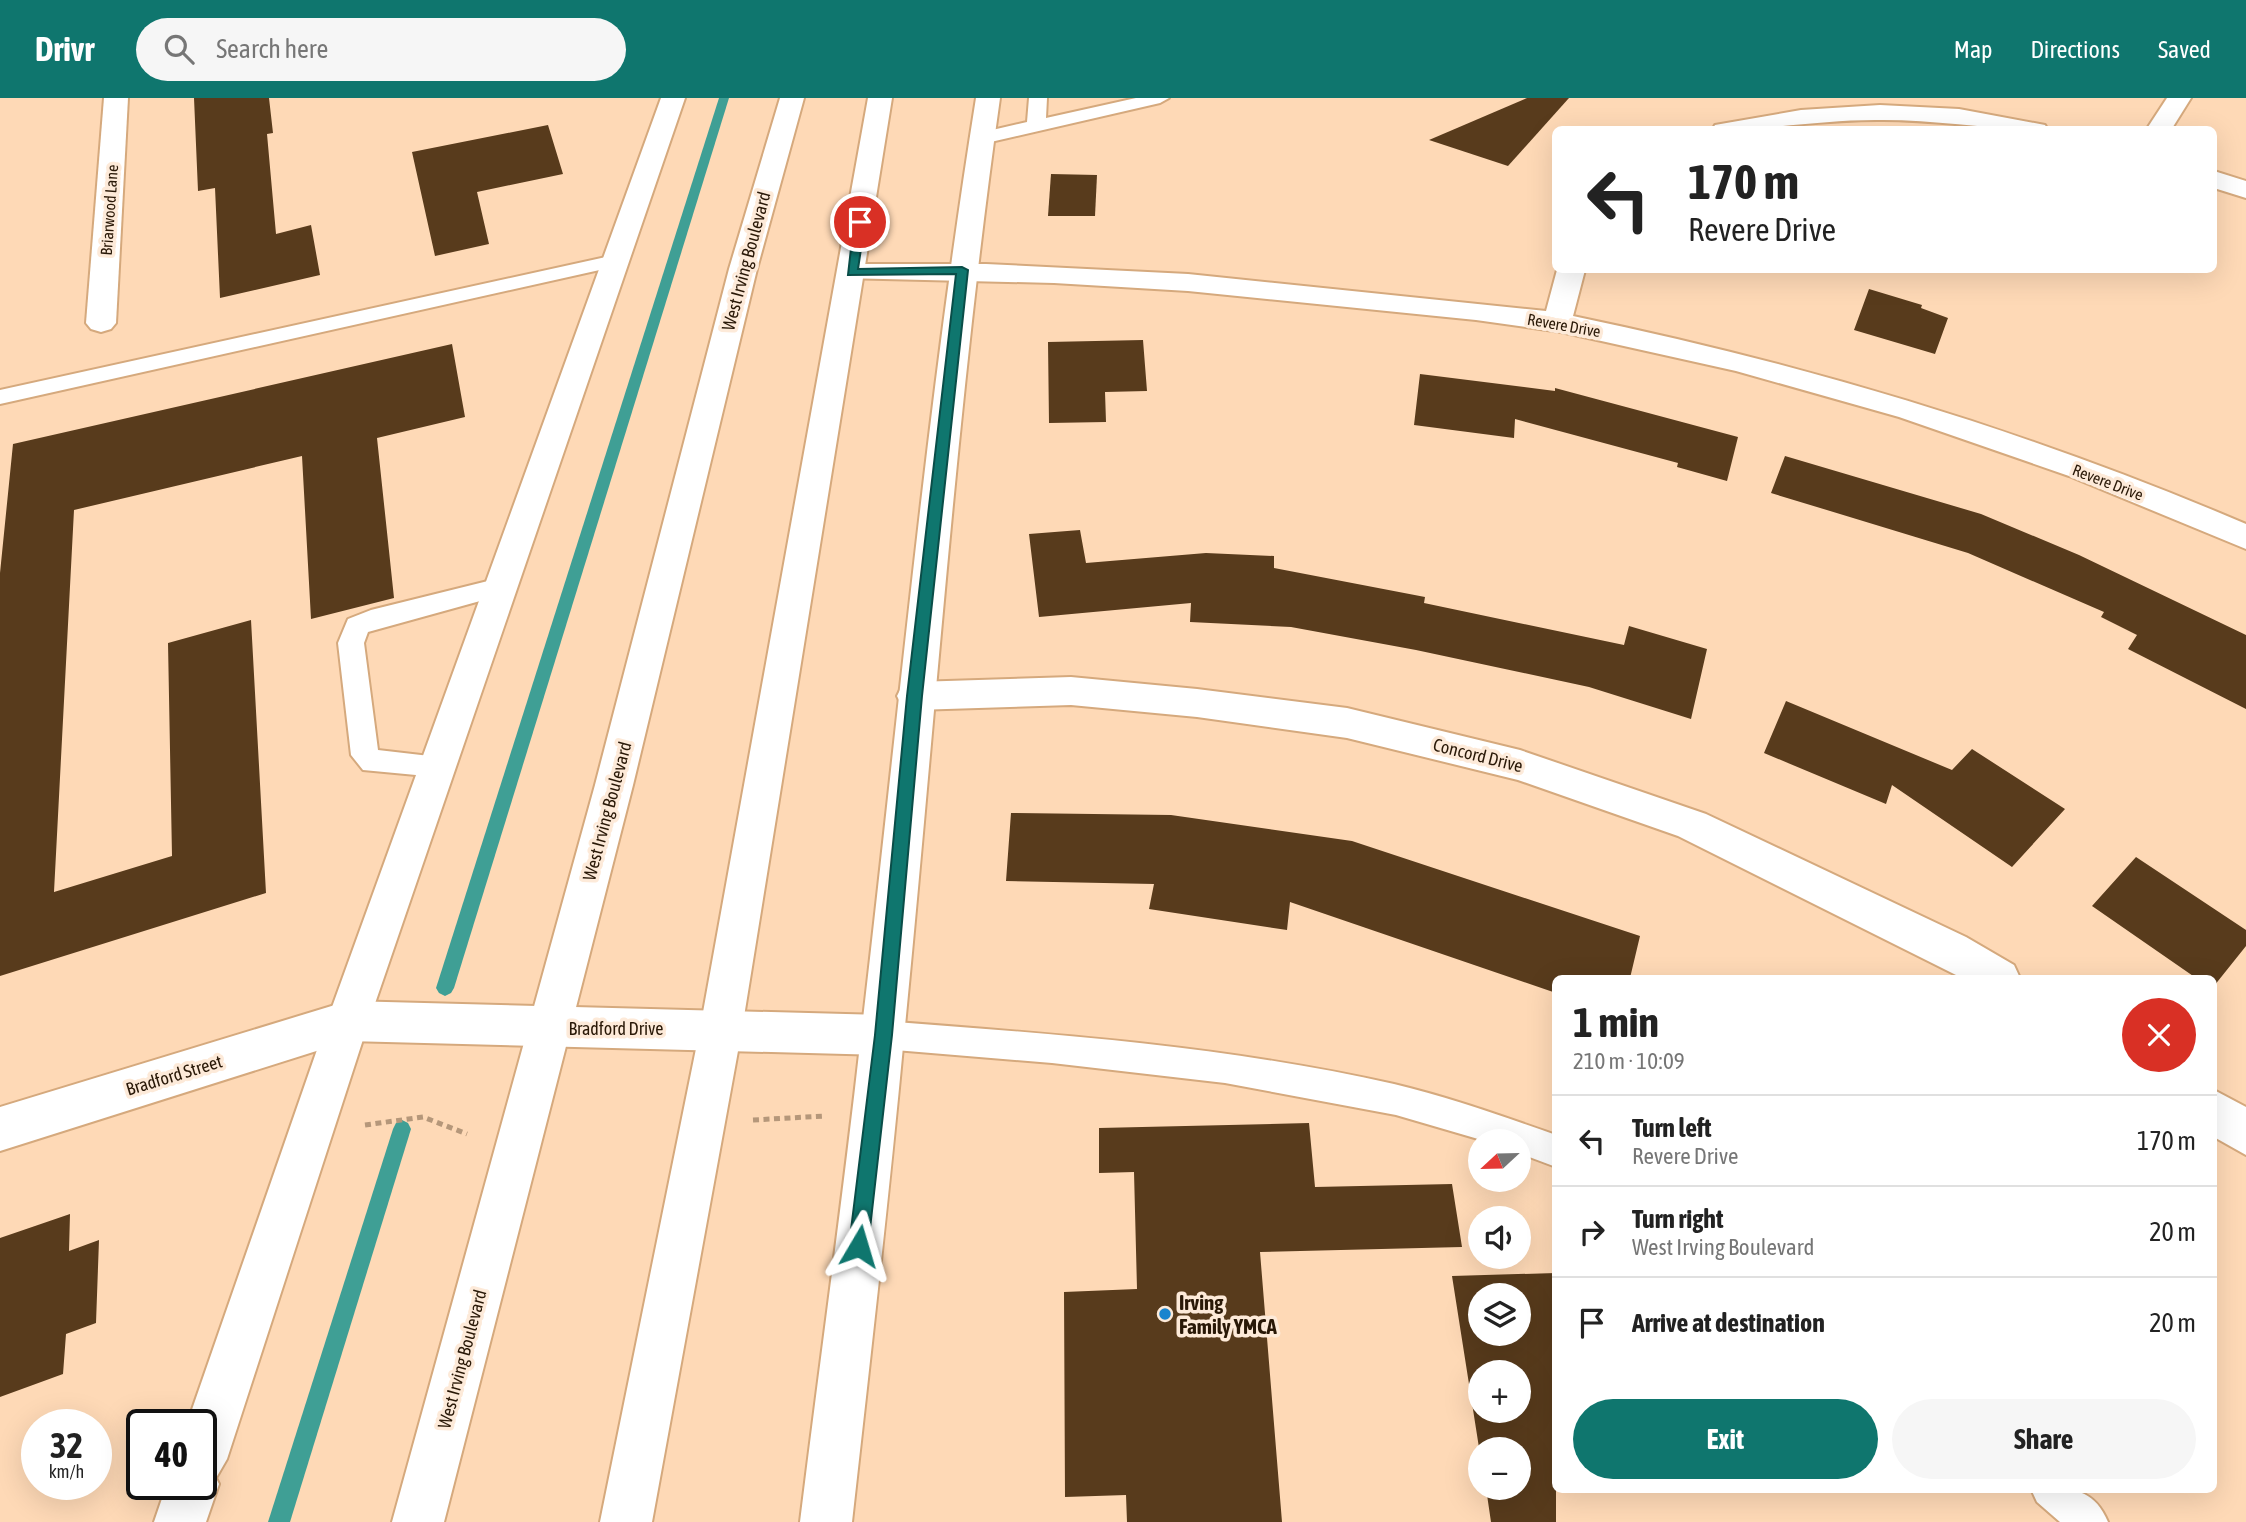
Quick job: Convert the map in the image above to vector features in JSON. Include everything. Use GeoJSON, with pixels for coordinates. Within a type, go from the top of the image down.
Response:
{"type":"FeatureCollection","features":[{"type":"Feature","properties":{"kind":"street","name":"Briarwood Lane"},"geometry":{"type":"LineString","coordinates":[[102,323],[116,98]]}},
{"type":"Feature","properties":{"kind":"street"},"geometry":{"type":"LineString","coordinates":[[217,1411],[348,1020],[673,98]]}},
{"type":"Feature","properties":{"kind":"street","name":"West Irving Boulevard"},"geometry":{"type":"LineString","coordinates":[[418,1522],[638,695],[743,269],[792,98]]}},
{"type":"Feature","properties":{"kind":"street"},"geometry":{"type":"LineString","coordinates":[[626,1522],[721,1029],[880,98]]}},
{"type":"Feature","properties":{"kind":"street"},"geometry":{"type":"LineString","coordinates":[[827,1522],[883,1035],[915,696],[962,270],[988,98]]}},
{"type":"Feature","properties":{"kind":"street"},"geometry":{"type":"LineString","coordinates":[[2161,126],[2179,98]]}},
{"type":"Feature","properties":{"kind":"street"},"geometry":{"type":"LineString","coordinates":[[1748,126],[1807,116],[1873,112],[1941,115],[2011,126]]}},
{"type":"Feature","properties":{"kind":"street"},"geometry":{"type":"LineString","coordinates":[[2217,180],[2246,190]]}},
{"type":"Feature","properties":{"kind":"street","name":"Revere Drive"},"geometry":{"type":"LineString","coordinates":[[852,272],[962,270],[1263,287],[1557,322],[1703,353],[1876,401],[2017,447],[2246,537]]}},
{"type":"Feature","properties":{"kind":"street"},"geometry":{"type":"LineString","coordinates":[[1557,322],[1570,273]]}},
{"type":"Feature","properties":{"kind":"street","name":"Concord Drive"},"geometry":{"type":"LineString","coordinates":[[915,696],[1070,691],[1197,703],[1347,723],[1520,765],[1692,825],[1951,950],[1994,975]]}},
{"type":"Feature","properties":{"kind":"street","name":"Bradford Drive"},"geometry":{"type":"LineString","coordinates":[[348,1020],[549,1028],[721,1029],[883,1035]]}},
{"type":"Feature","properties":{"kind":"street","name":"Bradford Street"},"geometry":{"type":"LineString","coordinates":[[0,1129],[348,1020]]}},
{"type":"Feature","properties":{"kind":"street"},"geometry":{"type":"LineString","coordinates":[[2217,1113],[2246,1133]]}},
{"type":"Feature","properties":{"kind":"street"},"geometry":{"type":"LineString","coordinates":[[180,1522],[188,1500]]}},
{"type":"Feature","properties":{"kind":"lane"},"geometry":{"type":"LineString","coordinates":[[1036,126],[1038,98]]}},
{"type":"Feature","properties":{"kind":"lane"},"geometry":{"type":"LineString","coordinates":[[982,138],[1160,98]]}},
{"type":"Feature","properties":{"kind":"lane"},"geometry":{"type":"LineString","coordinates":[[0,397],[615,261]]}},
{"type":"Feature","properties":{"kind":"lane"},"geometry":{"type":"LineString","coordinates":[[437,766],[373,762],[365,755],[351,643],[357,626],[371,619],[500,587]]}},
{"type":"Feature","properties":{"kind":"lane"},"geometry":{"type":"LineString","coordinates":[[883,1035],[1033,1046],[1259,1073],[1423,1107],[1552,1150]]}},
{"type":"Feature","properties":{"kind":"lane"},"geometry":{"type":"LineString","coordinates":[[2055,1493],[2089,1522]]}},
{"type":"Feature","properties":{"kind":"path"},"geometry":{"type":"LineString","coordinates":[[742,1120],[827,1116]]}},
{"type":"Feature","properties":{"kind":"path"},"geometry":{"type":"LineString","coordinates":[[362,1125],[423,1117],[467,1134]]}},
{"type":"Feature","properties":{"kind":"building"},"geometry":{"type":"Polygon","coordinates":[[[194,98],[269,98],[273,133],[267,134],[276,234],[311,225],[320,275],[220,298],[215,188],[198,191],[194,98]]]}},
{"type":"Feature","properties":{"kind":"building"},"geometry":{"type":"Polygon","coordinates":[[[1527,98],[1569,98],[1508,166],[1429,140],[1527,98]]]}},
{"type":"Feature","properties":{"kind":"building"},"geometry":{"type":"Polygon","coordinates":[[[548,125],[563,174],[477,192],[489,244],[435,256],[412,152],[548,125]]]}},
{"type":"Feature","properties":{"kind":"building"},"geometry":{"type":"Polygon","coordinates":[[[1051,174],[1097,175],[1095,216],[1048,216],[1051,174]]]}},
{"type":"Feature","properties":{"kind":"building"},"geometry":{"type":"Polygon","coordinates":[[[1869,289],[1922,305],[1921,308],[1948,318],[1935,354],[1854,330],[1869,289]]]}},
{"type":"Feature","properties":{"kind":"building"},"geometry":{"type":"Polygon","coordinates":[[[1143,340],[1147,391],[1105,392],[1106,422],[1049,423],[1048,342],[1143,340]]]}},
{"type":"Feature","properties":{"kind":"building"},"geometry":{"type":"Polygon","coordinates":[[[452,344],[465,417],[377,438],[394,598],[311,619],[302,456],[74,510],[54,892],[172,856],[168,643],[251,620],[266,893],[0,976],[0,573],[13,444],[452,344]]]}},
{"type":"Feature","properties":{"kind":"building"},"geometry":{"type":"Polygon","coordinates":[[[1420,374],[1555,391],[1555,388],[1738,437],[1727,481],[1677,467],[1678,463],[1515,419],[1514,438],[1414,425],[1420,374]]]}},
{"type":"Feature","properties":{"kind":"building"},"geometry":{"type":"Polygon","coordinates":[[[1785,456],[1981,514],[2079,555],[2246,635],[2246,709],[2128,649],[2137,635],[2101,617],[2104,612],[1968,553],[1771,493],[1785,456]]]}},
{"type":"Feature","properties":{"kind":"building"},"geometry":{"type":"Polygon","coordinates":[[[1080,530],[1086,563],[1206,553],[1274,556],[1274,568],[1425,597],[1424,603],[1624,645],[1629,626],[1707,649],[1691,719],[1589,687],[1416,650],[1291,627],[1190,622],[1191,603],[1039,617],[1029,534],[1080,530]]]}},
{"type":"Feature","properties":{"kind":"building"},"geometry":{"type":"Polygon","coordinates":[[[1786,701],[1952,770],[1972,749],[2065,809],[2012,867],[1892,785],[1886,804],[1764,753],[1786,701]]]}},
{"type":"Feature","properties":{"kind":"building"},"geometry":{"type":"Polygon","coordinates":[[[1011,813],[1171,815],[1352,841],[1640,936],[1631,975],[1552,975],[1552,992],[1290,902],[1287,930],[1149,909],[1154,884],[1006,881],[1011,813]]]}},
{"type":"Feature","properties":{"kind":"building"},"geometry":{"type":"Polygon","coordinates":[[[2136,857],[2246,930],[2246,946],[2217,982],[2217,975],[2192,975],[2092,906],[2136,857]]]}},
{"type":"Feature","properties":{"kind":"building","name":"Irving Family YMCA"},"geometry":{"type":"Polygon","coordinates":[[[1309,1123],[1315,1187],[1452,1184],[1462,1247],[1260,1252],[1282,1522],[1127,1522],[1126,1495],[1065,1497],[1064,1292],[1137,1289],[1134,1172],[1099,1173],[1099,1128],[1309,1123]]]}},
{"type":"Feature","properties":{"kind":"building"},"geometry":{"type":"Polygon","coordinates":[[[70,1214],[69,1251],[99,1240],[96,1323],[66,1334],[63,1374],[0,1397],[0,1238],[70,1214]]]}},
{"type":"Feature","properties":{"kind":"building"},"geometry":{"type":"Polygon","coordinates":[[[1552,1273],[1552,1493],[1556,1493],[1556,1522],[1491,1522],[1488,1500],[1531,1500],[1531,1437],[1477,1437],[1475,1423],[1531,1423],[1531,1360],[1468,1360],[1468,1378],[1452,1276],[1552,1273]]]}},
{"type":"Feature","properties":{"kind":"waterway"},"geometry":{"type":"LineString","coordinates":[[445,988],[724,98]]}},
{"type":"Feature","properties":{"kind":"waterway"},"geometry":{"type":"LineString","coordinates":[[279,1522],[402,1129]]}},
{"type":"Feature","properties":{"kind":"place","name":"Irving Family YMCA"},"geometry":{"type":"Point","coordinates":[1165,1314]}},
{"type":"Feature","properties":{"kind":"route"},"geometry":{"type":"LineString","coordinates":[[859,1246],[962,270],[852,272],[860,222]]}}]}
